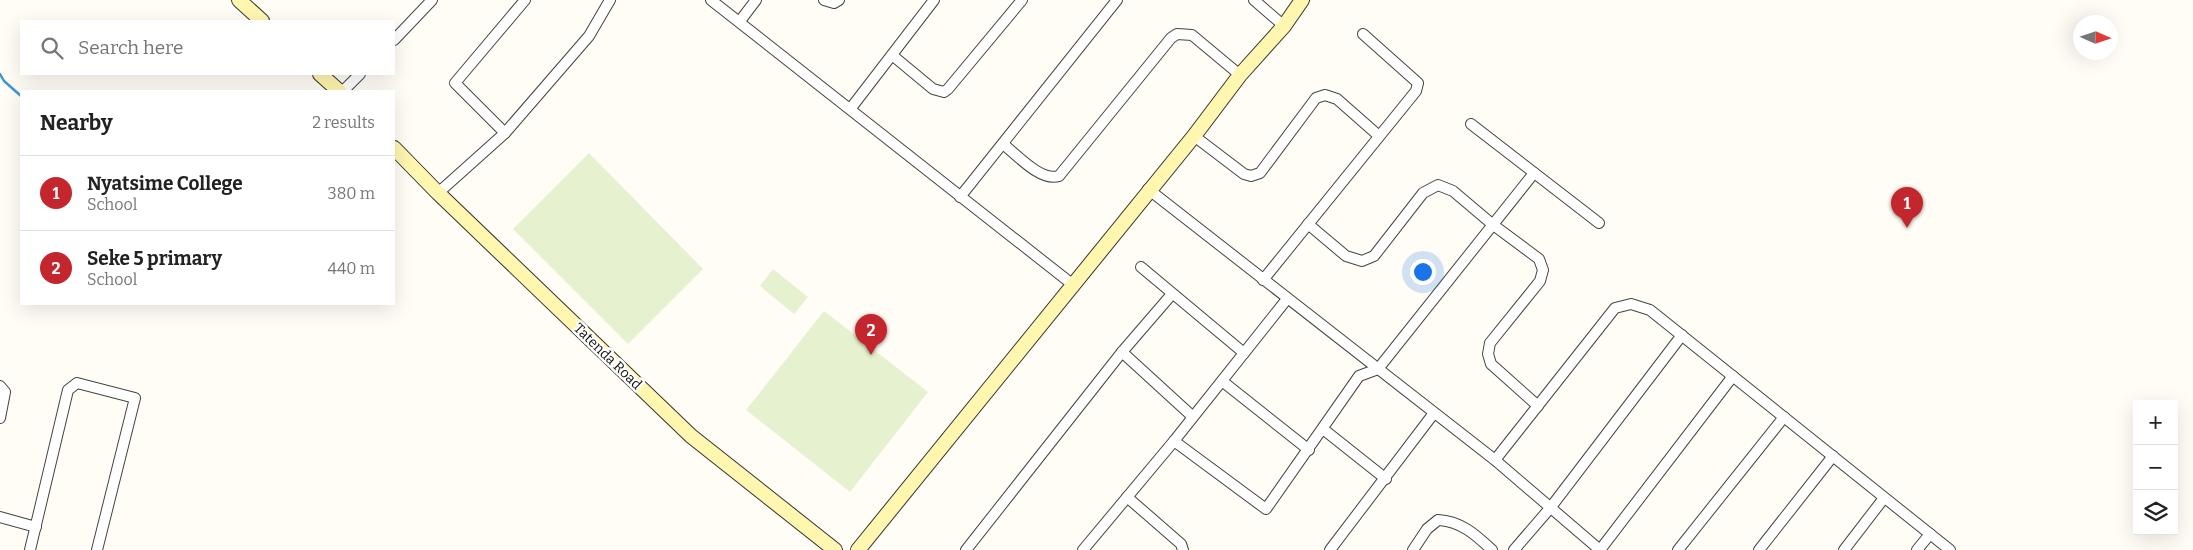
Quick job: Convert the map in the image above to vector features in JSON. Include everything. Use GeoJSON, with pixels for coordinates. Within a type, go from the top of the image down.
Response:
{"type":"FeatureCollection","features":[{"type":"Feature","properties":{"kind":"street"},"geometry":{"type":"LineString","coordinates":[[239,0],[261,20]]}},
{"type":"Feature","properties":{"kind":"street"},"geometry":{"type":"LineString","coordinates":[[395,39],[432,0]]}},
{"type":"Feature","properties":{"kind":"street"},"geometry":{"type":"LineString","coordinates":[[505,133],[455,84],[525,0]]}},
{"type":"Feature","properties":{"kind":"street"},"geometry":{"type":"LineString","coordinates":[[438,193],[505,133],[588,36],[610,0]]}},
{"type":"Feature","properties":{"kind":"street"},"geometry":{"type":"LineString","coordinates":[[711,0],[851,108],[960,198],[1072,284]]}},
{"type":"Feature","properties":{"kind":"street"},"geometry":{"type":"LineString","coordinates":[[740,21],[756,0]]}},
{"type":"Feature","properties":{"kind":"street"},"geometry":{"type":"LineString","coordinates":[[824,0],[834,3],[839,0]]}},
{"type":"Feature","properties":{"kind":"street"},"geometry":{"type":"LineString","coordinates":[[851,108],[934,0]]}},
{"type":"Feature","properties":{"kind":"street"},"geometry":{"type":"LineString","coordinates":[[892,55],[933,89],[944,92],[1022,0]]}},
{"type":"Feature","properties":{"kind":"street"},"geometry":{"type":"LineString","coordinates":[[960,198],[1117,0]]}},
{"type":"Feature","properties":{"kind":"street"},"geometry":{"type":"LineString","coordinates":[[1254,0],[1284,26]]}},
{"type":"Feature","properties":{"kind":"street"},"geometry":{"type":"LineString","coordinates":[[858,550],[1148,189],[1194,136],[1240,75],[1284,26],[1302,0]]}},
{"type":"Feature","properties":{"kind":"street"},"geometry":{"type":"LineString","coordinates":[[1003,144],[1043,176],[1053,178],[1059,176],[1171,38],[1178,34],[1192,35],[1240,75]]}},
{"type":"Feature","properties":{"kind":"street"},"geometry":{"type":"LineString","coordinates":[[1263,280],[1416,91],[1418,83],[1363,34]]}},
{"type":"Feature","properties":{"kind":"street"},"geometry":{"type":"LineString","coordinates":[[321,75],[338,90]]}},
{"type":"Feature","properties":{"kind":"street"},"geometry":{"type":"LineString","coordinates":[[344,90],[359,75]]}},
{"type":"Feature","properties":{"kind":"street"},"geometry":{"type":"LineString","coordinates":[[1194,136],[1244,174],[1251,176],[1260,172],[1316,98],[1325,95],[1337,99],[1379,136]]}},
{"type":"Feature","properties":{"kind":"street"},"geometry":{"type":"LineString","coordinates":[[1471,124],[1599,222]]}},
{"type":"Feature","properties":{"kind":"street","name":"Tatenda Road"},"geometry":{"type":"LineString","coordinates":[[395,149],[438,193],[691,436],[835,550]]}},
{"type":"Feature","properties":{"kind":"street"},"geometry":{"type":"LineString","coordinates":[[1174,441],[1266,509],[1359,376],[1378,370],[1534,173]]}},
{"type":"Feature","properties":{"kind":"street"},"geometry":{"type":"LineString","coordinates":[[1308,224],[1346,256],[1362,261],[1374,256],[1423,193],[1438,185],[1453,191],[1492,224],[1539,259],[1543,270],[1540,281],[1490,343],[1488,354],[1491,364],[1538,406]]}},
{"type":"Feature","properties":{"kind":"street"},"geometry":{"type":"LineString","coordinates":[[1148,189],[1495,460],[1600,550],[1733,376]]}},
{"type":"Feature","properties":{"kind":"street"},"geometry":{"type":"LineString","coordinates":[[1141,267],[1244,353]]}},
{"type":"Feature","properties":{"kind":"street"},"geometry":{"type":"LineString","coordinates":[[966,550],[1122,352],[1172,294]]}},
{"type":"Feature","properties":{"kind":"street"},"geometry":{"type":"LineString","coordinates":[[1083,550],[1174,441],[1287,299]]}},
{"type":"Feature","properties":{"kind":"street"},"geometry":{"type":"LineString","coordinates":[[1495,460],[1616,308],[1631,304],[1650,310],[1950,550]]}},
{"type":"Feature","properties":{"kind":"street"},"geometry":{"type":"LineString","coordinates":[[1514,550],[1551,507],[1682,335]]}},
{"type":"Feature","properties":{"kind":"street"},"geometry":{"type":"LineString","coordinates":[[1122,352],[1192,416]]}},
{"type":"Feature","properties":{"kind":"street"},"geometry":{"type":"LineString","coordinates":[[1222,381],[1309,450]]}},
{"type":"Feature","properties":{"kind":"street"},"geometry":{"type":"LineString","coordinates":[[30,550],[68,390],[77,383],[135,398],[97,550]]}},
{"type":"Feature","properties":{"kind":"street"},"geometry":{"type":"LineString","coordinates":[[0,386],[5,392],[5,397],[0,418]]}},
{"type":"Feature","properties":{"kind":"street"},"geometry":{"type":"LineString","coordinates":[[1330,550],[1434,413]]}},
{"type":"Feature","properties":{"kind":"street"},"geometry":{"type":"LineString","coordinates":[[1678,550],[1784,417]]}},
{"type":"Feature","properties":{"kind":"street"},"geometry":{"type":"LineString","coordinates":[[1323,429],[1386,478]]}},
{"type":"Feature","properties":{"kind":"street"},"geometry":{"type":"LineString","coordinates":[[1759,550],[1833,456]]}},
{"type":"Feature","properties":{"kind":"street"},"geometry":{"type":"LineString","coordinates":[[1127,497],[1181,544],[1183,550]]}},
{"type":"Feature","properties":{"kind":"street"},"geometry":{"type":"LineString","coordinates":[[1844,550],[1884,498]]}},
{"type":"Feature","properties":{"kind":"street"},"geometry":{"type":"LineString","coordinates":[[0,517],[36,527]]}},
{"type":"Feature","properties":{"kind":"street"},"geometry":{"type":"LineString","coordinates":[[1413,550],[1427,528],[1438,520],[1451,520],[1470,530],[1492,550]]}},
{"type":"Feature","properties":{"kind":"street"},"geometry":{"type":"LineString","coordinates":[[1917,550],[1930,534]]}},
{"type":"Feature","properties":{"kind":"green space"},"geometry":{"type":"Polygon","coordinates":[[[589,153],[703,269],[628,344],[513,229],[589,153]]]}},
{"type":"Feature","properties":{"kind":"green space"},"geometry":{"type":"Polygon","coordinates":[[[773,269],[808,297],[794,314],[760,286],[773,269]]]}},
{"type":"Feature","properties":{"kind":"green space"},"geometry":{"type":"Polygon","coordinates":[[[824,311],[928,392],[850,492],[746,410],[824,311]]]}},
{"type":"Feature","properties":{"kind":"waterway"},"geometry":{"type":"LineString","coordinates":[[0,74],[4,81],[20,95]]}},
{"type":"Feature","properties":{"kind":"place","name":"Nyatsime College"},"geometry":{"type":"Point","coordinates":[1907,228]}},
{"type":"Feature","properties":{"kind":"place","name":"Seke 5 primary"},"geometry":{"type":"Point","coordinates":[871,355]}}]}
